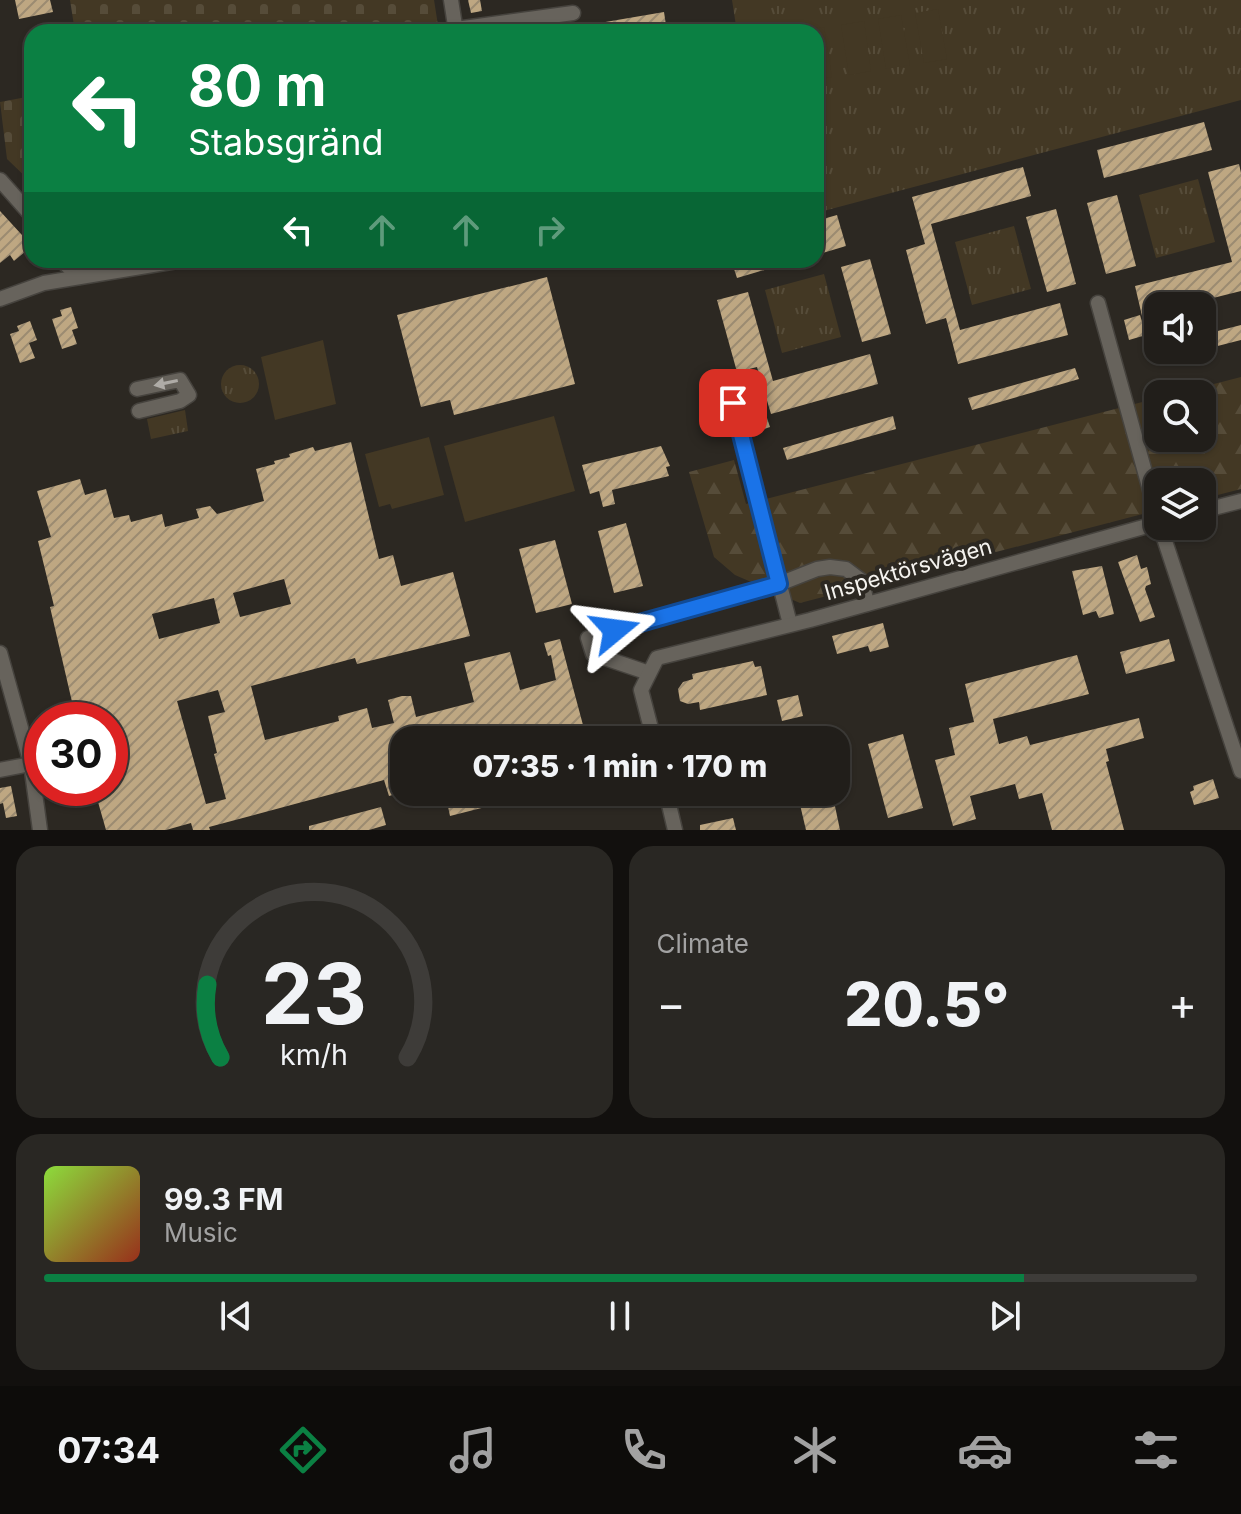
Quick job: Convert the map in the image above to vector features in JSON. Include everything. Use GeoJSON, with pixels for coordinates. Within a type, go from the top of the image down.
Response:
{"type":"FeatureCollection","features":[{"type":"Feature","properties":{"kind":"street"},"geometry":{"type":"LineString","coordinates":[[451,0],[455,24]]}},
{"type":"Feature","properties":{"kind":"street"},"geometry":{"type":"LineString","coordinates":[[497,24],[573,13]]}},
{"type":"Feature","properties":{"kind":"street"},"geometry":{"type":"LineString","coordinates":[[0,180],[24,207]]}},
{"type":"Feature","properties":{"kind":"street"},"geometry":{"type":"LineString","coordinates":[[69,268],[79,277]]}},
{"type":"Feature","properties":{"kind":"street"},"geometry":{"type":"LineString","coordinates":[[0,299],[44,283],[140,268]]}},
{"type":"Feature","properties":{"kind":"street"},"geometry":{"type":"LineString","coordinates":[[1098,303],[1144,469]]}},
{"type":"Feature","properties":{"kind":"street"},"geometry":{"type":"LineString","coordinates":[[137,389],[180,380],[189,395],[180,401],[139,411]]}},
{"type":"Feature","properties":{"kind":"street"},"geometry":{"type":"LineString","coordinates":[[733,403],[790,624]]}},
{"type":"Feature","properties":{"kind":"street"},"geometry":{"type":"LineString","coordinates":[[1216,507],[1241,501]]}},
{"type":"Feature","properties":{"kind":"street","name":"Inspektörsvägen"},"geometry":{"type":"LineString","coordinates":[[649,673],[657,658],[1144,527]]}},
{"type":"Feature","properties":{"kind":"street"},"geometry":{"type":"LineString","coordinates":[[1165,540],[1241,771]]}},
{"type":"Feature","properties":{"kind":"street"},"geometry":{"type":"LineString","coordinates":[[650,726],[641,690],[649,673],[593,654],[588,638],[830,567],[846,569],[862,581],[867,604]]}},
{"type":"Feature","properties":{"kind":"street"},"geometry":{"type":"LineString","coordinates":[[0,653],[24,739]]}},
{"type":"Feature","properties":{"kind":"street"},"geometry":{"type":"LineString","coordinates":[[0,770],[24,765]]}},
{"type":"Feature","properties":{"kind":"street"},"geometry":{"type":"LineString","coordinates":[[37,806],[40,830]]}},
{"type":"Feature","properties":{"kind":"street"},"geometry":{"type":"LineString","coordinates":[[669,806],[675,830]]}},
{"type":"Feature","properties":{"kind":"green space"},"geometry":{"type":"Polygon","coordinates":[[[70,0],[434,0],[438,24],[74,24],[70,0]]]}},
{"type":"Feature","properties":{"kind":"green space"},"geometry":{"type":"Polygon","coordinates":[[[732,0],[1241,0],[1241,100],[824,211],[824,24],[736,24],[732,0]]]}},
{"type":"Feature","properties":{"kind":"green space"},"geometry":{"type":"Polygon","coordinates":[[[938,9],[947,59],[924,63],[915,13],[938,9]]]}},
{"type":"Feature","properties":{"kind":"green space"},"geometry":{"type":"Polygon","coordinates":[[[901,15],[910,65],[886,69],[878,19],[901,15]]]}},
{"type":"Feature","properties":{"kind":"green space"},"geometry":{"type":"Polygon","coordinates":[[[864,21],[871,71],[849,75],[841,25],[864,21]]]}},
{"type":"Feature","properties":{"kind":"green space"},"geometry":{"type":"Polygon","coordinates":[[[824,27],[832,77],[824,78],[824,27]]]}},
{"type":"Feature","properties":{"kind":"green space"},"geometry":{"type":"Polygon","coordinates":[[[24,98],[24,175],[7,159],[0,102],[24,98]]]}},
{"type":"Feature","properties":{"kind":"green space"},"geometry":{"type":"Polygon","coordinates":[[[1198,179],[1215,242],[1156,258],[1139,195],[1198,179]]]}},
{"type":"Feature","properties":{"kind":"green space"},"geometry":{"type":"Polygon","coordinates":[[[1014,226],[1031,289],[972,305],[955,242],[1014,226]]]}},
{"type":"Feature","properties":{"kind":"green space"},"geometry":{"type":"Polygon","coordinates":[[[824,274],[841,337],[782,353],[765,290],[824,274]]]}},
{"type":"Feature","properties":{"kind":"green space"},"geometry":{"type":"Polygon","coordinates":[[[323,340],[336,404],[275,420],[261,357],[323,340]]]}},
{"type":"Feature","properties":{"kind":"green space"},"geometry":{"type":"Polygon","coordinates":[[[240,365],[254,370],[259,384],[254,398],[240,403],[226,398],[221,384],[226,370],[240,365]]]}},
{"type":"Feature","properties":{"kind":"green space"},"geometry":{"type":"Polygon","coordinates":[[[1241,377],[1241,489],[1216,495],[1216,468],[1144,468],[1144,514],[800,603],[735,575],[714,557],[689,472],[734,460],[746,504],[1144,402],[1144,452],[1216,452],[1216,383],[1241,377]]]}},
{"type":"Feature","properties":{"kind":"green space"},"geometry":{"type":"Polygon","coordinates":[[[185,410],[188,431],[151,439],[147,419],[185,410]]]}},
{"type":"Feature","properties":{"kind":"green space"},"geometry":{"type":"Polygon","coordinates":[[[554,416],[575,491],[465,522],[444,446],[554,416]]]}},
{"type":"Feature","properties":{"kind":"green space"},"geometry":{"type":"Polygon","coordinates":[[[429,437],[444,495],[392,509],[390,504],[379,507],[365,454],[429,437]]]}},
{"type":"Feature","properties":{"kind":"building"},"geometry":{"type":"Polygon","coordinates":[[[15,0],[50,0],[53,12],[19,19],[15,0]]]}},
{"type":"Feature","properties":{"kind":"building"},"geometry":{"type":"Polygon","coordinates":[[[468,0],[480,0],[482,11],[471,13],[468,0]]]}},
{"type":"Feature","properties":{"kind":"building"},"geometry":{"type":"Polygon","coordinates":[[[664,12],[666,24],[594,24],[664,12]]]}},
{"type":"Feature","properties":{"kind":"building"},"geometry":{"type":"Polygon","coordinates":[[[1204,122],[1212,150],[1104,178],[1097,150],[1204,122]]]}},
{"type":"Feature","properties":{"kind":"building"},"geometry":{"type":"Polygon","coordinates":[[[1239,164],[1241,291],[1216,297],[1216,292],[1144,292],[1142,316],[1135,286],[1232,262],[1208,172],[1239,164]]]}},
{"type":"Feature","properties":{"kind":"building"},"geometry":{"type":"Polygon","coordinates":[[[1023,167],[1031,196],[931,224],[960,330],[1060,303],[1068,335],[958,364],[946,318],[926,324],[906,250],[925,244],[912,197],[1023,167]]]}},
{"type":"Feature","properties":{"kind":"building"},"geometry":{"type":"Polygon","coordinates":[[[1117,195],[1136,266],[1106,274],[1087,203],[1117,195]]]}},
{"type":"Feature","properties":{"kind":"building"},"geometry":{"type":"Polygon","coordinates":[[[1056,209],[1076,284],[1047,292],[1026,217],[1056,209]]]}},
{"type":"Feature","properties":{"kind":"building"},"geometry":{"type":"Polygon","coordinates":[[[0,211],[24,237],[24,253],[14,261],[10,255],[0,263],[0,211]]]}},
{"type":"Feature","properties":{"kind":"building"},"geometry":{"type":"Polygon","coordinates":[[[837,215],[846,246],[824,253],[824,219],[837,215]]]}},
{"type":"Feature","properties":{"kind":"building"},"geometry":{"type":"Polygon","coordinates":[[[870,259],[891,334],[862,342],[841,267],[870,259]]]}},
{"type":"Feature","properties":{"kind":"building"},"geometry":{"type":"Polygon","coordinates":[[[734,268],[771,268],[737,278],[734,268]]]}},
{"type":"Feature","properties":{"kind":"building"},"geometry":{"type":"Polygon","coordinates":[[[547,277],[575,384],[454,415],[450,400],[421,407],[397,315],[547,277]]]}},
{"type":"Feature","properties":{"kind":"building"},"geometry":{"type":"Polygon","coordinates":[[[748,292],[773,381],[870,354],[878,384],[771,414],[757,367],[737,372],[717,300],[748,292]]]}},
{"type":"Feature","properties":{"kind":"building"},"geometry":{"type":"Polygon","coordinates":[[[71,307],[78,328],[72,330],[77,344],[62,349],[52,319],[62,316],[60,310],[71,307]]]}},
{"type":"Feature","properties":{"kind":"building"},"geometry":{"type":"Polygon","coordinates":[[[1140,315],[1144,336],[1129,340],[1124,320],[1140,315]]]}},
{"type":"Feature","properties":{"kind":"building"},"geometry":{"type":"Polygon","coordinates":[[[30,321],[37,340],[29,343],[35,358],[20,363],[10,334],[19,331],[17,326],[30,321]]]}},
{"type":"Feature","properties":{"kind":"building"},"geometry":{"type":"Polygon","coordinates":[[[1241,325],[1241,340],[1216,346],[1216,331],[1241,325]]]}},
{"type":"Feature","properties":{"kind":"building"},"geometry":{"type":"Polygon","coordinates":[[[1075,368],[1079,379],[972,410],[968,398],[1075,368]]]}},
{"type":"Feature","properties":{"kind":"building"},"geometry":{"type":"Polygon","coordinates":[[[766,415],[770,427],[758,431],[754,418],[766,415]]]}},
{"type":"Feature","properties":{"kind":"building"},"geometry":{"type":"Polygon","coordinates":[[[893,416],[896,429],[787,460],[783,448],[893,416]]]}},
{"type":"Feature","properties":{"kind":"building"},"geometry":{"type":"Polygon","coordinates":[[[351,442],[379,559],[393,555],[401,586],[453,572],[470,636],[357,664],[355,658],[251,686],[265,740],[339,721],[338,716],[367,708],[372,728],[394,723],[388,700],[402,696],[411,696],[416,717],[474,702],[464,663],[510,652],[520,690],[556,680],[551,655],[548,656],[544,643],[560,639],[583,726],[390,726],[390,796],[384,780],[209,827],[210,830],[193,830],[191,823],[166,830],[106,830],[99,806],[128,806],[128,702],[72,702],[38,541],[51,537],[37,491],[80,479],[85,495],[106,489],[114,518],[129,515],[131,522],[162,514],[165,527],[199,518],[196,509],[210,506],[217,514],[264,501],[256,469],[313,447],[315,451],[351,442]],[[284,579],[233,593],[240,617],[291,604],[284,579]],[[214,598],[152,614],[159,639],[220,623],[214,598]],[[218,690],[177,701],[206,804],[226,799],[208,716],[225,712],[218,690]]]}},
{"type":"Feature","properties":{"kind":"building"},"geometry":{"type":"Polygon","coordinates":[[[661,446],[670,466],[666,467],[669,476],[612,490],[615,504],[603,507],[599,491],[590,494],[582,465],[661,446]]]}},
{"type":"Feature","properties":{"kind":"building"},"geometry":{"type":"Polygon","coordinates":[[[626,523],[643,586],[614,593],[598,531],[626,523]]]}},
{"type":"Feature","properties":{"kind":"building"},"geometry":{"type":"Polygon","coordinates":[[[555,540],[572,604],[536,613],[519,549],[555,540]]]}},
{"type":"Feature","properties":{"kind":"building"},"geometry":{"type":"Polygon","coordinates":[[[1137,555],[1141,569],[1147,567],[1151,584],[1145,589],[1155,617],[1140,622],[1118,562],[1137,555]]]}},
{"type":"Feature","properties":{"kind":"building"},"geometry":{"type":"Polygon","coordinates":[[[1102,566],[1114,614],[1099,618],[1096,611],[1083,615],[1072,571],[1102,566]]]}},
{"type":"Feature","properties":{"kind":"building"},"geometry":{"type":"Polygon","coordinates":[[[883,623],[889,647],[870,652],[868,646],[837,654],[832,636],[883,623]]]}},
{"type":"Feature","properties":{"kind":"building"},"geometry":{"type":"Polygon","coordinates":[[[1169,639],[1175,661],[1126,674],[1120,652],[1169,639]]]}},
{"type":"Feature","properties":{"kind":"building"},"geometry":{"type":"Polygon","coordinates":[[[1077,655],[1089,694],[993,719],[999,744],[1027,736],[1030,745],[1139,718],[1144,738],[1106,749],[1109,761],[1106,762],[1124,830],[1052,830],[1042,793],[1019,799],[1015,784],[970,796],[976,819],[953,826],[935,760],[955,755],[949,728],[974,722],[965,684],[1077,655]]]}},
{"type":"Feature","properties":{"kind":"building"},"geometry":{"type":"Polygon","coordinates":[[[753,661],[755,667],[761,666],[767,695],[700,710],[699,702],[688,704],[680,701],[678,689],[683,682],[693,679],[692,674],[753,661]]]}},
{"type":"Feature","properties":{"kind":"building"},"geometry":{"type":"Polygon","coordinates":[[[798,695],[803,716],[782,721],[777,700],[798,695]]]}},
{"type":"Feature","properties":{"kind":"building"},"geometry":{"type":"Polygon","coordinates":[[[903,734],[923,808],[888,818],[868,744],[903,734]]]}},
{"type":"Feature","properties":{"kind":"building"},"geometry":{"type":"Polygon","coordinates":[[[1213,779],[1219,798],[1194,805],[1190,792],[1194,790],[1193,786],[1213,779]]]}},
{"type":"Feature","properties":{"kind":"building"},"geometry":{"type":"Polygon","coordinates":[[[11,786],[17,816],[6,818],[3,803],[0,804],[0,788],[11,786]]]}},
{"type":"Feature","properties":{"kind":"building"},"geometry":{"type":"Polygon","coordinates":[[[448,806],[490,806],[450,816],[448,806]]]}},
{"type":"Feature","properties":{"kind":"building"},"geometry":{"type":"Polygon","coordinates":[[[800,806],[835,806],[840,830],[806,830],[800,806]]]}},
{"type":"Feature","properties":{"kind":"building"},"geometry":{"type":"Polygon","coordinates":[[[381,807],[386,825],[369,830],[309,830],[309,826],[381,807]]]}},
{"type":"Feature","properties":{"kind":"building"},"geometry":{"type":"Polygon","coordinates":[[[733,818],[736,830],[700,830],[700,825],[733,818]]]}},
{"type":"Feature","properties":{"kind":"route"},"geometry":{"type":"LineString","coordinates":[[615,630],[779,584],[733,403]]}}]}
